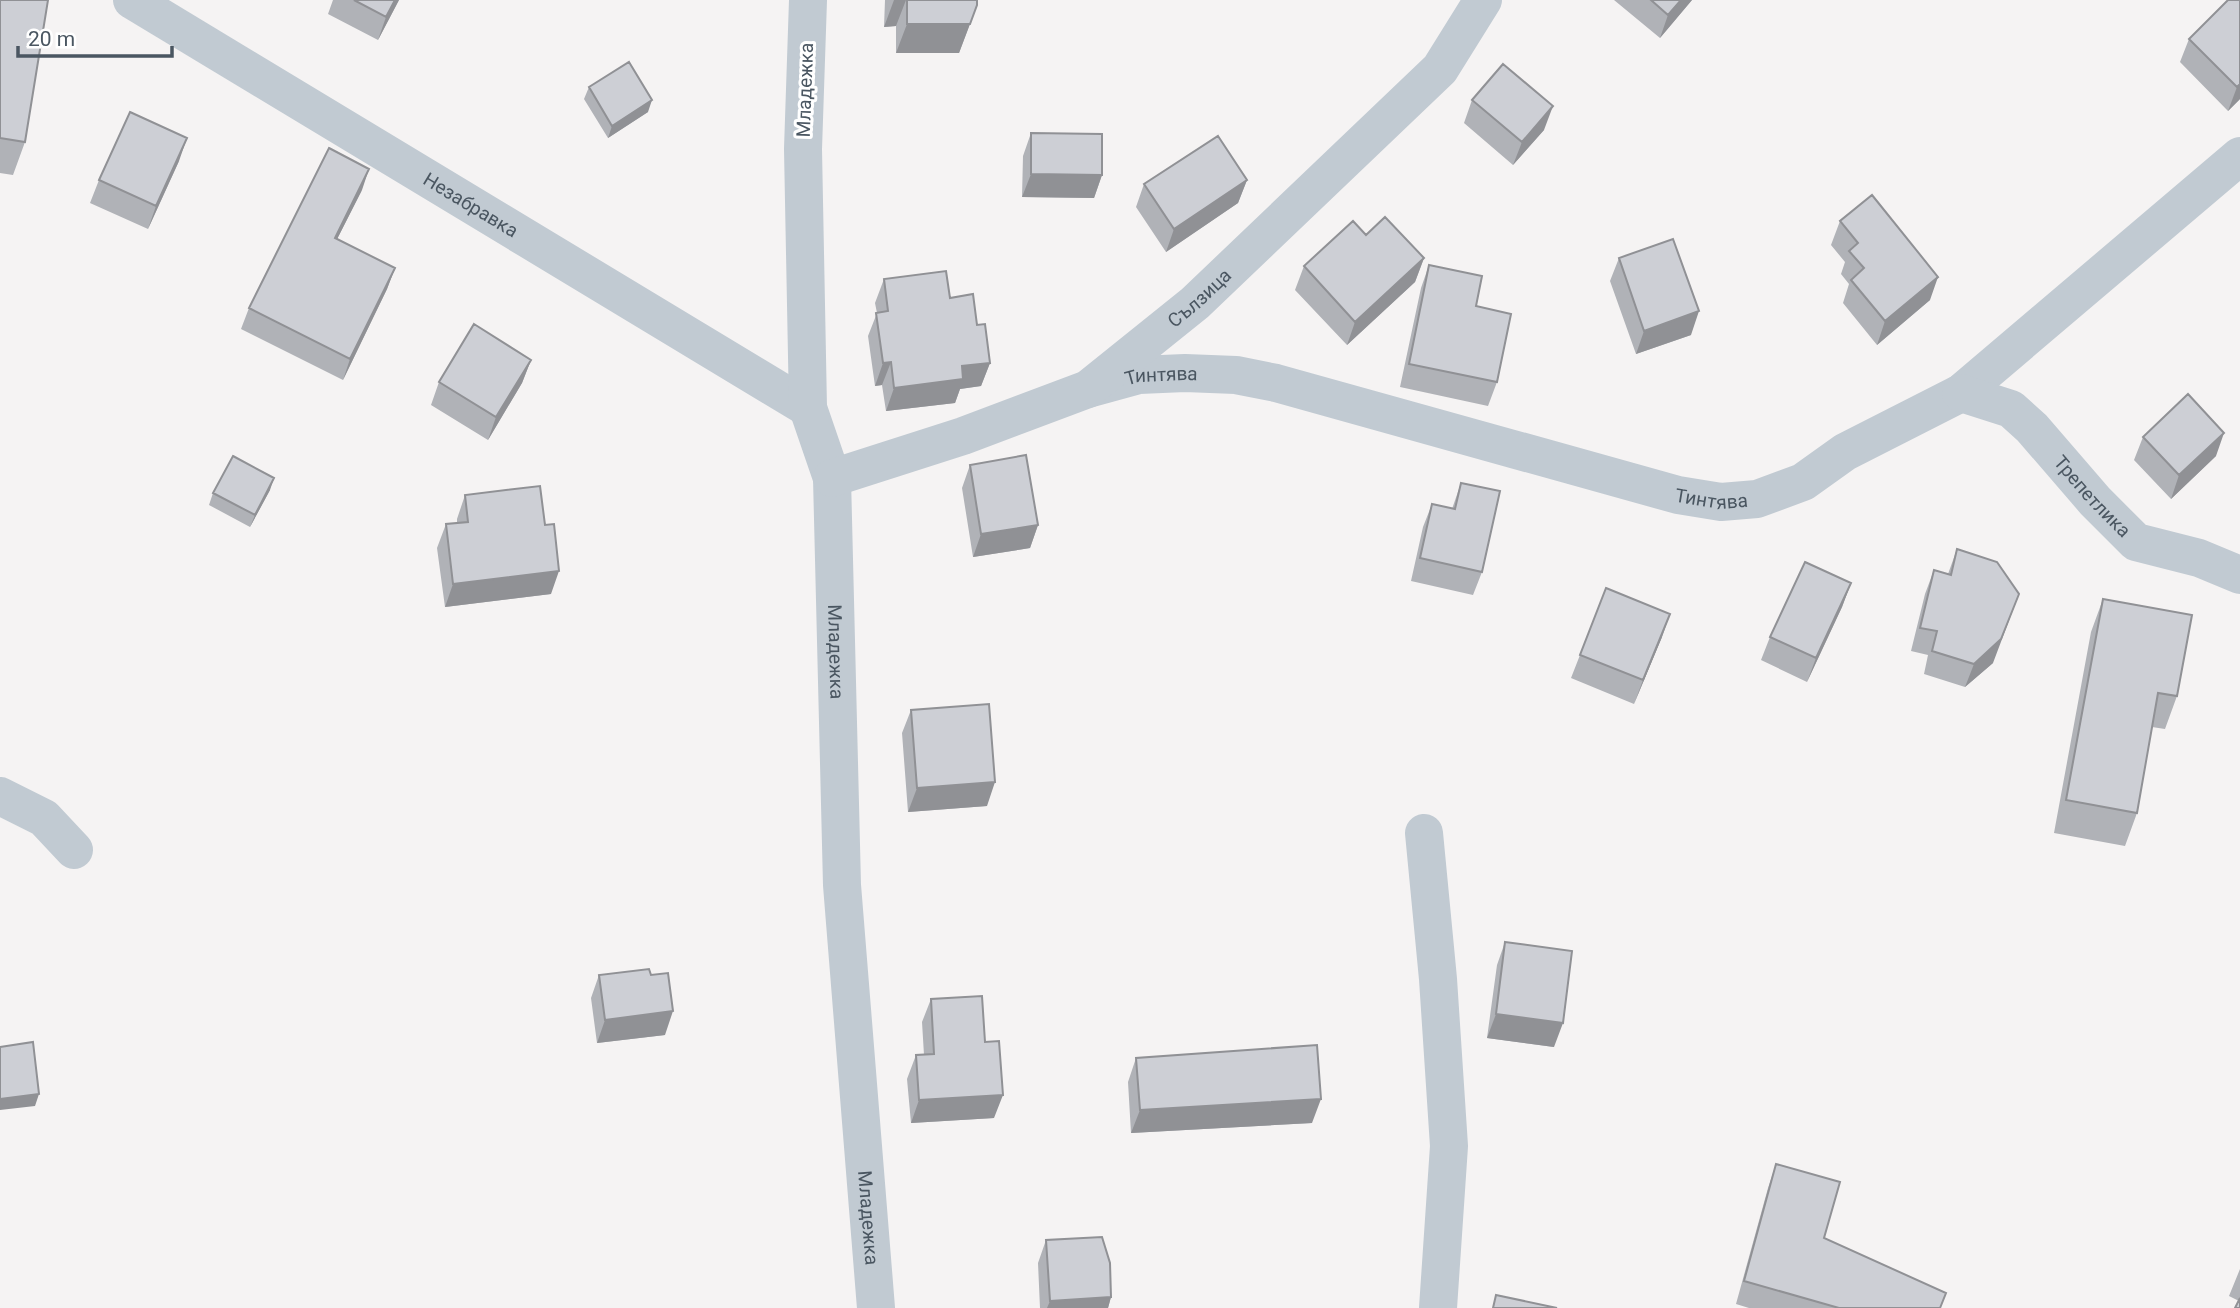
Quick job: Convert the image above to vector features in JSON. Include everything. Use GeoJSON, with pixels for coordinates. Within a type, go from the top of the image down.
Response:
{"type":"FeatureCollection","features":[{"type":"Feature","properties":{"kind":"street","name":"Незабравка"},"geometry":{"type":"LineString","coordinates":[[132,0],[808,408]]}},
{"type":"Feature","properties":{"kind":"street","name":"Младежка"},"geometry":{"type":"LineString","coordinates":[[808,0],[803,149],[808,408],[832,478],[842,885],[884,1306]]}},
{"type":"Feature","properties":{"kind":"street","name":"Сълзица"},"geometry":{"type":"LineString","coordinates":[[832,478],[964,436],[1088,389],[1195,303],[1440,69],[1483,0]]}},
{"type":"Feature","properties":{"kind":"street","name":"Тинтява"},"geometry":{"type":"LineString","coordinates":[[1088,389],[1139,375],[1236,375],[1276,383],[1678,495],[1721,502],[1757,499],[1803,482],[1845,452],[1961,393],[2240,156]]}},
{"type":"Feature","properties":{"kind":"street","name":"Трепетлика"},"geometry":{"type":"LineString","coordinates":[[1961,393],[2011,409],[2032,428],[2136,542],[2199,558],[2240,575]]}},
{"type":"Feature","properties":{"kind":"street"},"geometry":{"type":"LineString","coordinates":[[0,796],[44,818],[74,850]]}},
{"type":"Feature","properties":{"kind":"street"},"geometry":{"type":"LineString","coordinates":[[1423,833],[1438,979],[1449,1146],[1438,1308]]}},
{"type":"Feature","properties":{"kind":"building"},"geometry":{"type":"Polygon","coordinates":[[[0,0],[48,0],[25,142],[0,138],[0,0]]]}},
{"type":"Feature","properties":{"kind":"building"},"geometry":{"type":"Polygon","coordinates":[[[354,0],[395,0],[386,17],[354,0]]]}},
{"type":"Feature","properties":{"kind":"building"},"geometry":{"type":"Polygon","coordinates":[[[907,0],[977,0],[977,5],[970,24],[907,24],[907,0]]]}},
{"type":"Feature","properties":{"kind":"building"},"geometry":{"type":"Polygon","coordinates":[[[1651,0],[1681,0],[1668,15],[1651,0]]]}},
{"type":"Feature","properties":{"kind":"building"},"geometry":{"type":"Polygon","coordinates":[[[2228,0],[2240,0],[2240,84],[2237,87],[2189,39],[2228,0]]]}},
{"type":"Feature","properties":{"kind":"building"},"geometry":{"type":"Polygon","coordinates":[[[629,62],[652,100],[612,126],[589,87],[629,62]]]}},
{"type":"Feature","properties":{"kind":"building"},"geometry":{"type":"Polygon","coordinates":[[[1503,64],[1553,106],[1522,142],[1472,100],[1503,64]]]}},
{"type":"Feature","properties":{"kind":"building"},"geometry":{"type":"Polygon","coordinates":[[[130,112],[187,138],[156,206],[99,180],[130,112]]]}},
{"type":"Feature","properties":{"kind":"building"},"geometry":{"type":"Polygon","coordinates":[[[1031,133],[1102,134],[1102,175],[1031,174],[1031,133]]]}},
{"type":"Feature","properties":{"kind":"building"},"geometry":{"type":"Polygon","coordinates":[[[1218,136],[1247,180],[1174,229],[1144,184],[1218,136]]]}},
{"type":"Feature","properties":{"kind":"building"},"geometry":{"type":"Polygon","coordinates":[[[329,148],[369,169],[335,238],[395,268],[350,359],[249,308],[329,148]]]}},
{"type":"Feature","properties":{"kind":"building"},"geometry":{"type":"Polygon","coordinates":[[[1872,195],[1938,277],[1885,321],[1851,280],[1864,268],[1849,251],[1858,243],[1840,221],[1872,195]]]}},
{"type":"Feature","properties":{"kind":"building"},"geometry":{"type":"Polygon","coordinates":[[[1385,217],[1424,258],[1355,322],[1304,266],[1353,221],[1366,235],[1385,217]]]}},
{"type":"Feature","properties":{"kind":"building"},"geometry":{"type":"Polygon","coordinates":[[[1673,239],[1699,311],[1644,331],[1619,258],[1673,239]]]}},
{"type":"Feature","properties":{"kind":"building"},"geometry":{"type":"Polygon","coordinates":[[[1429,265],[1482,276],[1476,306],[1511,314],[1497,382],[1409,364],[1429,265]]]}},
{"type":"Feature","properties":{"kind":"building"},"geometry":{"type":"Polygon","coordinates":[[[946,271],[950,298],[973,294],[977,325],[985,324],[990,363],[962,366],[963,379],[894,388],[891,362],[883,363],[876,313],[888,311],[884,279],[946,271]]]}},
{"type":"Feature","properties":{"kind":"building"},"geometry":{"type":"Polygon","coordinates":[[[474,324],[531,360],[496,417],[439,382],[474,324]]]}},
{"type":"Feature","properties":{"kind":"building"},"geometry":{"type":"Polygon","coordinates":[[[2188,394],[2224,433],[2179,475],[2143,437],[2188,394]]]}},
{"type":"Feature","properties":{"kind":"building"},"geometry":{"type":"Polygon","coordinates":[[[1026,455],[1038,525],[981,534],[970,465],[1026,455]]]}},
{"type":"Feature","properties":{"kind":"building"},"geometry":{"type":"Polygon","coordinates":[[[233,456],[274,478],[255,515],[213,493],[233,456]]]}},
{"type":"Feature","properties":{"kind":"building"},"geometry":{"type":"Polygon","coordinates":[[[1461,483],[1500,491],[1482,572],[1420,558],[1432,504],[1455,509],[1461,483]]]}},
{"type":"Feature","properties":{"kind":"building"},"geometry":{"type":"Polygon","coordinates":[[[540,486],[545,525],[554,524],[559,571],[453,584],[446,524],[468,522],[465,495],[540,486]]]}},
{"type":"Feature","properties":{"kind":"building"},"geometry":{"type":"Polygon","coordinates":[[[1957,549],[1997,562],[2019,594],[2001,639],[1974,664],[1932,651],[1937,631],[1920,628],[1934,570],[1951,575],[1957,549]]]}},
{"type":"Feature","properties":{"kind":"building"},"geometry":{"type":"Polygon","coordinates":[[[1805,562],[1851,583],[1816,658],[1770,637],[1805,562]]]}},
{"type":"Feature","properties":{"kind":"building"},"geometry":{"type":"Polygon","coordinates":[[[1606,588],[1670,614],[1643,680],[1580,655],[1606,588]]]}},
{"type":"Feature","properties":{"kind":"building"},"geometry":{"type":"Polygon","coordinates":[[[2103,599],[2192,615],[2177,696],[2158,693],[2137,813],[2066,800],[2103,599]]]}},
{"type":"Feature","properties":{"kind":"building"},"geometry":{"type":"Polygon","coordinates":[[[989,704],[995,782],[917,788],[911,710],[989,704]]]}},
{"type":"Feature","properties":{"kind":"building"},"geometry":{"type":"Polygon","coordinates":[[[1505,942],[1572,951],[1563,1023],[1496,1014],[1505,942]]]}},
{"type":"Feature","properties":{"kind":"building"},"geometry":{"type":"Polygon","coordinates":[[[649,969],[651,975],[668,973],[673,1011],[605,1020],[599,975],[649,969]]]}},
{"type":"Feature","properties":{"kind":"building"},"geometry":{"type":"Polygon","coordinates":[[[982,996],[985,1042],[999,1041],[1003,1095],[919,1100],[916,1055],[934,1054],[931,999],[982,996]]]}},
{"type":"Feature","properties":{"kind":"building"},"geometry":{"type":"Polygon","coordinates":[[[33,1042],[39,1094],[0,1099],[0,1047],[33,1042]]]}},
{"type":"Feature","properties":{"kind":"building"},"geometry":{"type":"Polygon","coordinates":[[[1317,1045],[1321,1099],[1140,1110],[1136,1058],[1317,1045]]]}},
{"type":"Feature","properties":{"kind":"building"},"geometry":{"type":"Polygon","coordinates":[[[1776,1164],[1840,1182],[1824,1238],[1946,1293],[1940,1308],[1839,1308],[1744,1281],[1776,1164]]]}},
{"type":"Feature","properties":{"kind":"building"},"geometry":{"type":"Polygon","coordinates":[[[1102,1237],[1110,1263],[1111,1297],[1050,1301],[1046,1240],[1102,1237]]]}},
{"type":"Feature","properties":{"kind":"building"},"geometry":{"type":"Polygon","coordinates":[[[1496,1295],[1557,1308],[1493,1308],[1496,1295]]]}}]}
